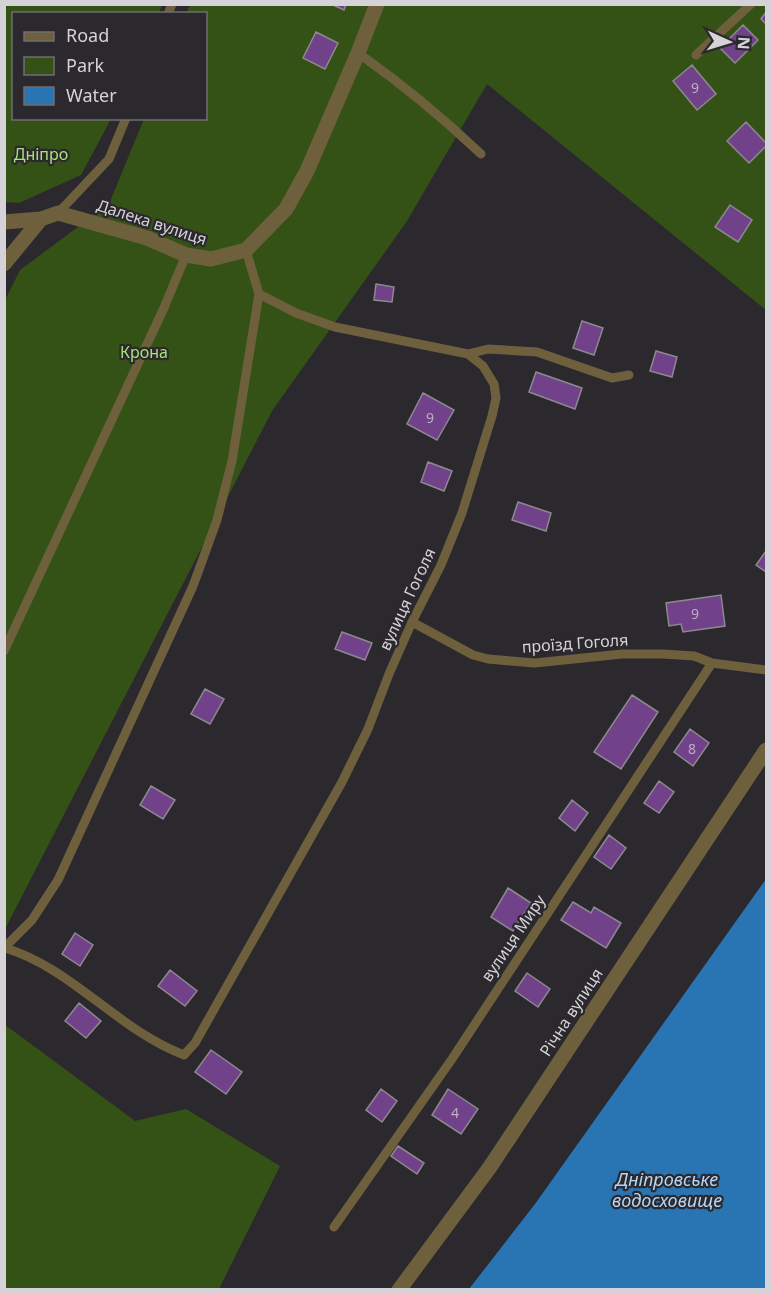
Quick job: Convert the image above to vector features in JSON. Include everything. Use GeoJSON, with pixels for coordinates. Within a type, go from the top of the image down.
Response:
{"type":"FeatureCollection","features":[{"type":"Feature","properties":{"kind":"street"},"geometry":{"type":"LineString","coordinates":[[246,250],[286,209],[307,171],[377,4]]}},
{"type":"Feature","properties":{"kind":"street"},"geometry":{"type":"LineString","coordinates":[[4,222],[40,219],[58,213]]}},
{"type":"Feature","properties":{"kind":"street","name":"Далека вулиця"},"geometry":{"type":"LineString","coordinates":[[58,213],[147,238],[186,255],[211,259],[246,250]]}},
{"type":"Feature","properties":{"kind":"street"},"geometry":{"type":"LineString","coordinates":[[4,264],[40,219]]}},
{"type":"Feature","properties":{"kind":"street","name":"Річна вулиця"},"geometry":{"type":"LineString","coordinates":[[399,1290],[490,1167],[766,750]]}},
{"type":"Feature","properties":{"kind":"lane"},"geometry":{"type":"LineString","coordinates":[[696,55],[751,4]]}},
{"type":"Feature","properties":{"kind":"lane"},"geometry":{"type":"LineString","coordinates":[[358,53],[402,84],[451,125],[481,154]]}},
{"type":"Feature","properties":{"kind":"lane"},"geometry":{"type":"LineString","coordinates":[[58,213],[109,159],[125,120]]}},
{"type":"Feature","properties":{"kind":"lane"},"geometry":{"type":"LineString","coordinates":[[5,948],[32,920],[58,880],[193,586],[217,520],[232,461],[259,294],[246,250]]}},
{"type":"Feature","properties":{"kind":"lane"},"geometry":{"type":"LineString","coordinates":[[4,651],[163,310],[186,255]]}},
{"type":"Feature","properties":{"kind":"lane"},"geometry":{"type":"LineString","coordinates":[[259,294],[296,313],[336,327],[468,354],[488,349],[537,352],[612,378],[629,375]]}},
{"type":"Feature","properties":{"kind":"lane","name":"вулиця Гоголя"},"geometry":{"type":"LineString","coordinates":[[5,948],[23,953],[47,967],[160,1044],[184,1055],[195,1043],[342,782],[368,729],[389,674],[441,565],[462,513],[496,398],[494,384],[483,366],[468,354]]}},
{"type":"Feature","properties":{"kind":"lane","name":"проїзд Гоголя"},"geometry":{"type":"LineString","coordinates":[[412,622],[473,654],[488,659],[535,663],[622,654],[663,654],[694,656],[712,663],[766,669]]}},
{"type":"Feature","properties":{"kind":"lane","name":"вулиця Миру"},"geometry":{"type":"LineString","coordinates":[[334,1227],[452,1059],[712,663]]}},
{"type":"Feature","properties":{"kind":"green space","name":"Дніпро"},"geometry":{"type":"Polygon","coordinates":[[[4,5],[162,5],[159,12],[12,12],[12,120],[110,120],[81,175],[19,203],[5,202],[4,5]]]}},
{"type":"Feature","properties":{"kind":"green space","name":"Крона"},"geometry":{"type":"Polygon","coordinates":[[[190,5],[766,5],[766,310],[487,84],[407,221],[272,411],[5,929],[5,300],[20,270],[109,204],[144,120],[207,120],[207,12],[186,12],[190,5]]]}},
{"type":"Feature","properties":{"kind":"green space"},"geometry":{"type":"Polygon","coordinates":[[[4,1024],[135,1121],[186,1109],[280,1166],[219,1289],[5,1289],[4,1024]]]}},
{"type":"Feature","properties":{"kind":"water","name":"Дніпровське водосховище"},"geometry":{"type":"Polygon","coordinates":[[[766,879],[766,1289],[469,1289],[535,1204],[766,879]]]}},
{"type":"Feature","properties":{"kind":"building"},"geometry":{"type":"Polygon","coordinates":[[[331,4],[346,4],[344,10],[331,4]]]}},
{"type":"Feature","properties":{"kind":"building"},"geometry":{"type":"Polygon","coordinates":[[[766,12],[766,24],[761,19],[766,12]]]}},
{"type":"Feature","properties":{"kind":"building"},"geometry":{"type":"Polygon","coordinates":[[[743,25],[758,40],[735,63],[720,48],[743,25]]]}},
{"type":"Feature","properties":{"kind":"building"},"geometry":{"type":"Polygon","coordinates":[[[316,32],[338,43],[325,69],[303,58],[316,32]]]}},
{"type":"Feature","properties":{"kind":"building"},"geometry":{"type":"Polygon","coordinates":[[[692,65],[716,94],[697,110],[673,81],[692,65]]]}},
{"type":"Feature","properties":{"kind":"building"},"geometry":{"type":"Polygon","coordinates":[[[746,122],[766,143],[766,146],[749,163],[727,141],[746,122]]]}},
{"type":"Feature","properties":{"kind":"building"},"geometry":{"type":"Polygon","coordinates":[[[730,205],[752,220],[738,242],[715,227],[730,205]]]}},
{"type":"Feature","properties":{"kind":"building"},"geometry":{"type":"Polygon","coordinates":[[[376,284],[394,287],[392,302],[374,300],[376,284]]]}},
{"type":"Feature","properties":{"kind":"building"},"geometry":{"type":"Polygon","coordinates":[[[582,321],[603,328],[594,355],[573,348],[582,321]]]}},
{"type":"Feature","properties":{"kind":"building"},"geometry":{"type":"Polygon","coordinates":[[[656,351],[677,357],[672,377],[650,371],[656,351]]]}},
{"type":"Feature","properties":{"kind":"building"},"geometry":{"type":"Polygon","coordinates":[[[536,372],[582,388],[575,409],[529,392],[536,372]]]}},
{"type":"Feature","properties":{"kind":"building"},"geometry":{"type":"Polygon","coordinates":[[[423,393],[454,410],[437,440],[407,424],[423,393]]]}},
{"type":"Feature","properties":{"kind":"building"},"geometry":{"type":"Polygon","coordinates":[[[428,462],[452,471],[444,491],[421,482],[428,462]]]}},
{"type":"Feature","properties":{"kind":"building"},"geometry":{"type":"Polygon","coordinates":[[[518,502],[551,513],[546,531],[512,520],[518,502]]]}},
{"type":"Feature","properties":{"kind":"building"},"geometry":{"type":"Polygon","coordinates":[[[766,551],[766,572],[756,565],[766,551]]]}},
{"type":"Feature","properties":{"kind":"building"},"geometry":{"type":"Polygon","coordinates":[[[721,595],[725,626],[683,632],[681,624],[669,626],[666,603],[721,595]]]}},
{"type":"Feature","properties":{"kind":"building"},"geometry":{"type":"Polygon","coordinates":[[[342,632],[372,643],[365,660],[335,649],[342,632]]]}},
{"type":"Feature","properties":{"kind":"building"},"geometry":{"type":"Polygon","coordinates":[[[205,689],[224,699],[210,724],[191,714],[205,689]]]}},
{"type":"Feature","properties":{"kind":"building"},"geometry":{"type":"Polygon","coordinates":[[[632,695],[658,712],[621,769],[594,752],[632,695]]]}},
{"type":"Feature","properties":{"kind":"building"},"geometry":{"type":"Polygon","coordinates":[[[690,729],[709,743],[693,766],[674,752],[690,729]]]}},
{"type":"Feature","properties":{"kind":"building"},"geometry":{"type":"Polygon","coordinates":[[[659,781],[674,792],[659,813],[644,803],[659,781]]]}},
{"type":"Feature","properties":{"kind":"building"},"geometry":{"type":"Polygon","coordinates":[[[151,786],[175,800],[163,819],[140,805],[151,786]]]}},
{"type":"Feature","properties":{"kind":"building"},"geometry":{"type":"Polygon","coordinates":[[[572,800],[588,813],[575,831],[559,818],[572,800]]]}},
{"type":"Feature","properties":{"kind":"building"},"geometry":{"type":"Polygon","coordinates":[[[609,835],[626,848],[611,869],[594,857],[609,835]]]}},
{"type":"Feature","properties":{"kind":"building"},"geometry":{"type":"Polygon","coordinates":[[[508,888],[531,903],[513,931],[491,917],[508,888]]]}},
{"type":"Feature","properties":{"kind":"building"},"geometry":{"type":"Polygon","coordinates":[[[573,902],[591,913],[594,907],[621,923],[606,948],[561,920],[573,902]]]}},
{"type":"Feature","properties":{"kind":"building"},"geometry":{"type":"Polygon","coordinates":[[[75,933],[93,945],[80,966],[62,954],[75,933]]]}},
{"type":"Feature","properties":{"kind":"building"},"geometry":{"type":"Polygon","coordinates":[[[170,970],[197,991],[185,1006],[158,986],[170,970]]]}},
{"type":"Feature","properties":{"kind":"building"},"geometry":{"type":"Polygon","coordinates":[[[527,973],[550,989],[538,1007],[515,991],[527,973]]]}},
{"type":"Feature","properties":{"kind":"building"},"geometry":{"type":"Polygon","coordinates":[[[79,1003],[101,1021],[86,1038],[65,1021],[79,1003]]]}},
{"type":"Feature","properties":{"kind":"building"},"geometry":{"type":"Polygon","coordinates":[[[211,1050],[242,1072],[226,1094],[195,1072],[211,1050]]]}},
{"type":"Feature","properties":{"kind":"building"},"geometry":{"type":"Polygon","coordinates":[[[381,1089],[397,1101],[382,1122],[366,1110],[381,1089]]]}},
{"type":"Feature","properties":{"kind":"building"},"geometry":{"type":"Polygon","coordinates":[[[448,1089],[478,1109],[461,1134],[432,1115],[448,1089]]]}},
{"type":"Feature","properties":{"kind":"building"},"geometry":{"type":"Polygon","coordinates":[[[398,1146],[424,1163],[417,1174],[391,1156],[398,1146]]]}}]}
